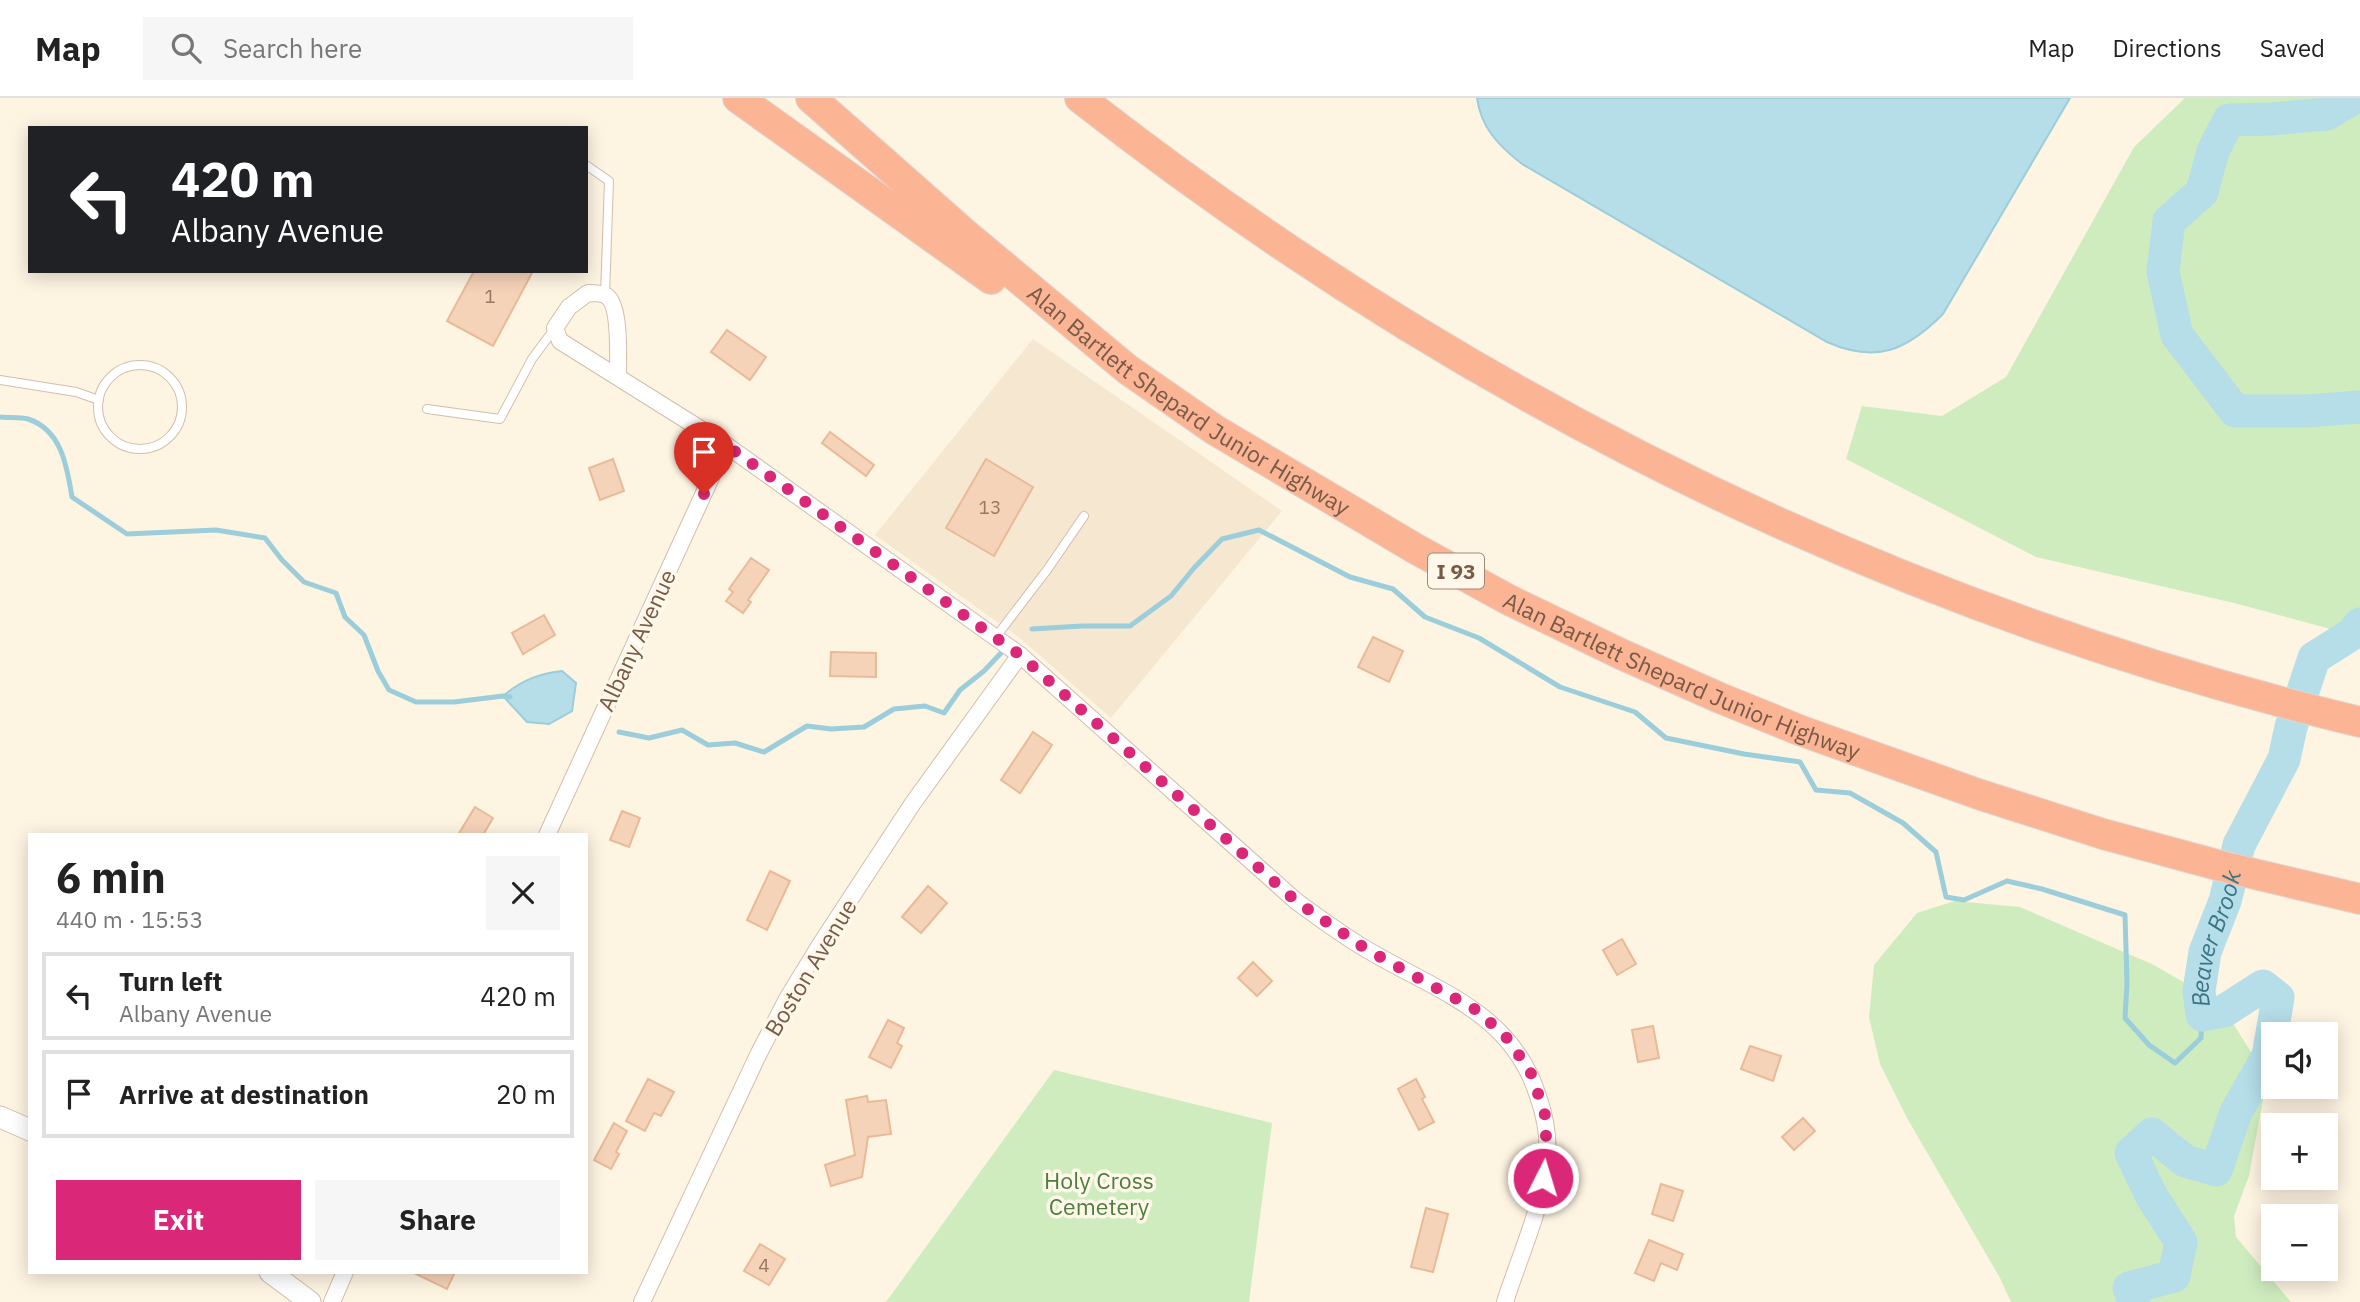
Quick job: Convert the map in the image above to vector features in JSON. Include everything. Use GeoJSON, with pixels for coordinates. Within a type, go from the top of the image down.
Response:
{"type":"FeatureCollection","features":[{"type":"Feature","properties":{"kind":"highway"},"geometry":{"type":"LineString","coordinates":[[738,98],[1041,315],[1127,369]]}},
{"type":"Feature","properties":{"kind":"highway","name":"Alan Bartlett Shepard Junior Highway"},"geometry":{"type":"LineString","coordinates":[[811,98],[954,225],[1127,369],[1215,430],[1416,549],[1509,600],[1623,656],[1799,730],[1978,794],[2103,834],[2360,899]]}},
{"type":"Feature","properties":{"kind":"highway"},"geometry":{"type":"LineString","coordinates":[[1080,98],[1193,184],[1347,289],[1516,391],[1630,452],[1751,511],[1934,589],[2121,655],[2264,698],[2360,722]]}},
{"type":"Feature","properties":{"kind":"street"},"geometry":{"type":"LineString","coordinates":[[618,376],[616,314],[613,303],[605,295],[587,293],[569,307],[555,328],[560,341],[726,445],[1020,655],[1296,901],[1366,949],[1478,1011],[1509,1040],[1532,1075],[1545,1115],[1547,1158],[1539,1199],[1505,1302]]}},
{"type":"Feature","properties":{"kind":"street","name":"Albany Avenue"},"geometry":{"type":"LineString","coordinates":[[548,833],[726,445]]}},
{"type":"Feature","properties":{"kind":"street","name":"Boston Avenue"},"geometry":{"type":"LineString","coordinates":[[642,1302],[787,999],[914,803],[1020,655]]}},
{"type":"Feature","properties":{"kind":"street"},"geometry":{"type":"LineString","coordinates":[[0,1117],[28,1129]]}},
{"type":"Feature","properties":{"kind":"street"},"geometry":{"type":"LineString","coordinates":[[273,1274],[310,1302]]}},
{"type":"Feature","properties":{"kind":"street"},"geometry":{"type":"LineString","coordinates":[[332,1302],[344,1274]]}},
{"type":"Feature","properties":{"kind":"lane"},"geometry":{"type":"LineString","coordinates":[[588,166],[609,181],[605,295]]}},
{"type":"Feature","properties":{"kind":"lane"},"geometry":{"type":"LineString","coordinates":[[427,409],[500,419],[532,359],[555,328]]}},
{"type":"Feature","properties":{"kind":"lane"},"geometry":{"type":"LineString","coordinates":[[150,367],[163,372],[173,381],[180,393],[180,420],[174,432],[164,442],[151,448],[124,446],[112,438],[103,427],[99,400],[103,387],[112,376],[123,369],[150,367]]}},
{"type":"Feature","properties":{"kind":"lane"},"geometry":{"type":"LineString","coordinates":[[0,380],[64,390],[99,400]]}},
{"type":"Feature","properties":{"kind":"lane"},"geometry":{"type":"LineString","coordinates":[[995,638],[1084,516]]}},
{"type":"Feature","properties":{"kind":"shaded area"},"geometry":{"type":"Polygon","coordinates":[[[1033,339],[1282,511],[1111,718],[1021,639],[875,535],[1033,339]]]}},
{"type":"Feature","properties":{"kind":"green space"},"geometry":{"type":"Polygon","coordinates":[[[2185,98],[2360,98],[2360,637],[2238,604],[2036,557],[1846,459],[1862,406],[1942,416],[2006,377],[2134,147],[2185,98]]]}},
{"type":"Feature","properties":{"kind":"green space"},"geometry":{"type":"Polygon","coordinates":[[[1955,901],[2020,907],[2154,965],[2221,1004],[2261,1068],[2261,1099],[2263,1099],[2249,1176],[2234,1216],[2236,1237],[2261,1267],[2261,1281],[2273,1281],[2291,1302],[2011,1302],[2000,1278],[1907,1118],[1880,1064],[1869,1017],[1874,965],[1917,913],[1955,901]]]}},
{"type":"Feature","properties":{"kind":"green space","name":"Holy Cross Cemetery"},"geometry":{"type":"Polygon","coordinates":[[[1054,1070],[1272,1123],[1249,1302],[886,1302],[1054,1070]]]}},
{"type":"Feature","properties":{"kind":"water"},"geometry":{"type":"Polygon","coordinates":[[[1477,98],[2070,98],[1943,314],[1917,337],[1904,344],[1890,350],[1861,352],[1827,342],[1522,164],[1492,136],[1482,118],[1477,98]]]}},
{"type":"Feature","properties":{"kind":"water"},"geometry":{"type":"Polygon","coordinates":[[[562,671],[576,683],[572,711],[549,724],[527,722],[503,696],[531,679],[562,671]]]}},
{"type":"Feature","properties":{"kind":"building"},"geometry":{"type":"Polygon","coordinates":[[[473,273],[532,273],[493,346],[447,321],[473,273]]]}},
{"type":"Feature","properties":{"kind":"building"},"geometry":{"type":"Polygon","coordinates":[[[727,330],[766,357],[750,380],[711,352],[727,330]]]}},
{"type":"Feature","properties":{"kind":"building"},"geometry":{"type":"Polygon","coordinates":[[[830,432],[874,465],[866,476],[822,443],[830,432]]]}},
{"type":"Feature","properties":{"kind":"building"},"geometry":{"type":"Polygon","coordinates":[[[613,459],[624,491],[600,500],[589,468],[613,459]]]}},
{"type":"Feature","properties":{"kind":"building"},"geometry":{"type":"Polygon","coordinates":[[[986,459],[1033,487],[994,556],[946,528],[986,459]]]}},
{"type":"Feature","properties":{"kind":"building"},"geometry":{"type":"Polygon","coordinates":[[[751,558],[769,570],[748,600],[751,602],[743,613],[726,601],[733,592],[729,589],[751,558]]]}},
{"type":"Feature","properties":{"kind":"building"},"geometry":{"type":"Polygon","coordinates":[[[544,615],[555,635],[523,654],[512,633],[544,615]]]}},
{"type":"Feature","properties":{"kind":"building"},"geometry":{"type":"Polygon","coordinates":[[[1373,637],[1403,651],[1389,682],[1358,667],[1373,637]]]}},
{"type":"Feature","properties":{"kind":"building"},"geometry":{"type":"Polygon","coordinates":[[[831,652],[876,653],[876,677],[830,676],[831,652]]]}},
{"type":"Feature","properties":{"kind":"building"},"geometry":{"type":"Polygon","coordinates":[[[1033,732],[1052,745],[1020,793],[1001,780],[1033,732]]]}},
{"type":"Feature","properties":{"kind":"building"},"geometry":{"type":"Polygon","coordinates":[[[475,807],[493,818],[484,833],[459,833],[475,807]]]}},
{"type":"Feature","properties":{"kind":"building"},"geometry":{"type":"Polygon","coordinates":[[[622,811],[640,818],[629,847],[610,840],[622,811]]]}},
{"type":"Feature","properties":{"kind":"building"},"geometry":{"type":"Polygon","coordinates":[[[770,871],[790,881],[767,930],[747,920],[770,871]]]}},
{"type":"Feature","properties":{"kind":"building"},"geometry":{"type":"Polygon","coordinates":[[[928,886],[947,903],[921,933],[902,917],[928,886]]]}},
{"type":"Feature","properties":{"kind":"building"},"geometry":{"type":"Polygon","coordinates":[[[1622,939],[1636,964],[1617,975],[1603,950],[1622,939]]]}},
{"type":"Feature","properties":{"kind":"building"},"geometry":{"type":"Polygon","coordinates":[[[1253,962],[1272,981],[1257,996],[1238,978],[1253,962]]]}},
{"type":"Feature","properties":{"kind":"building"},"geometry":{"type":"Polygon","coordinates":[[[888,1020],[904,1028],[897,1043],[902,1046],[891,1068],[869,1057],[888,1020]]]}},
{"type":"Feature","properties":{"kind":"building"},"geometry":{"type":"Polygon","coordinates":[[[1653,1026],[1659,1058],[1638,1062],[1632,1030],[1653,1026]]]}},
{"type":"Feature","properties":{"kind":"building"},"geometry":{"type":"Polygon","coordinates":[[[1750,1046],[1781,1056],[1773,1081],[1741,1069],[1750,1046]]]}},
{"type":"Feature","properties":{"kind":"building"},"geometry":{"type":"Polygon","coordinates":[[[648,1079],[674,1092],[661,1116],[654,1113],[645,1131],[626,1121],[648,1079]]]}},
{"type":"Feature","properties":{"kind":"building"},"geometry":{"type":"Polygon","coordinates":[[[1416,1079],[1425,1097],[1422,1099],[1434,1122],[1419,1130],[1398,1089],[1416,1079]]]}},
{"type":"Feature","properties":{"kind":"building"},"geometry":{"type":"Polygon","coordinates":[[[867,1096],[868,1102],[886,1100],[891,1134],[868,1137],[862,1177],[831,1186],[825,1165],[855,1155],[846,1100],[867,1096]]]}},
{"type":"Feature","properties":{"kind":"building"},"geometry":{"type":"Polygon","coordinates":[[[1803,1118],[1815,1131],[1794,1150],[1782,1137],[1803,1118]]]}},
{"type":"Feature","properties":{"kind":"building"},"geometry":{"type":"Polygon","coordinates":[[[614,1123],[627,1131],[611,1169],[594,1160],[614,1123]]]}},
{"type":"Feature","properties":{"kind":"building"},"geometry":{"type":"Polygon","coordinates":[[[1661,1184],[1683,1191],[1673,1221],[1652,1214],[1661,1184]]]}},
{"type":"Feature","properties":{"kind":"building"},"geometry":{"type":"Polygon","coordinates":[[[1426,1208],[1448,1214],[1433,1272],[1411,1267],[1426,1208]]]}},
{"type":"Feature","properties":{"kind":"building"},"geometry":{"type":"Polygon","coordinates":[[[1649,1240],[1683,1254],[1677,1270],[1661,1263],[1654,1281],[1635,1273],[1649,1240]]]}},
{"type":"Feature","properties":{"kind":"building"},"geometry":{"type":"Polygon","coordinates":[[[760,1244],[785,1259],[769,1285],[744,1271],[760,1244]]]}},
{"type":"Feature","properties":{"kind":"building"},"geometry":{"type":"Polygon","coordinates":[[[416,1274],[454,1274],[447,1289],[416,1274]]]}},
{"type":"Feature","properties":{"kind":"waterway","name":"Beaver Brook"},"geometry":{"type":"LineString","coordinates":[[2354,98],[2327,114],[2229,120],[2213,151],[2202,192],[2169,221],[2163,272],[2177,335],[2235,411],[2308,411],[2360,407]]}},
{"type":"Feature","properties":{"kind":"waterway"},"geometry":{"type":"LineString","coordinates":[[0,417],[28,419],[49,432],[65,462],[72,497],[127,534],[216,530],[265,538],[304,582],[336,593],[345,617],[364,635],[378,671],[389,690],[416,702],[510,697]]}},
{"type":"Feature","properties":{"kind":"waterway"},"geometry":{"type":"LineString","coordinates":[[1032,629],[1130,626],[1171,596],[1222,539],[1259,530],[1350,577],[1393,589],[1425,617],[1479,638],[1560,687],[1635,712],[1666,738],[1800,762],[1816,790],[1850,793],[1903,823],[1936,852],[1946,897],[1964,900],[2007,881],[2125,915],[2125,1018],[2149,1045],[2175,1063],[2201,1038],[2202,1015]]}},
{"type":"Feature","properties":{"kind":"waterway","name":"Beaver Brook"},"geometry":{"type":"LineString","coordinates":[[2134,1302],[2129,1288],[2174,1276],[2181,1242],[2151,1195],[2131,1153],[2152,1134],[2185,1161],[2216,1170],[2236,1112],[2268,1056],[2278,998],[2263,986],[2224,1011],[2202,1015],[2199,991],[2205,952],[2225,901],[2239,845],[2284,759],[2291,727],[2314,658],[2352,634],[2360,624]]}},
{"type":"Feature","properties":{"kind":"waterway"},"geometry":{"type":"LineString","coordinates":[[619,732],[649,738],[682,730],[708,745],[735,743],[764,752],[807,726],[831,729],[864,727],[894,709],[925,706],[944,713],[960,690],[1001,653]]}},
{"type":"Feature","properties":{"kind":"route"},"geometry":{"type":"LineString","coordinates":[[704,494],[726,445],[1020,655],[1296,901],[1366,949],[1478,1011],[1509,1040],[1532,1075],[1545,1115],[1547,1158],[1543,1178]]}}]}
